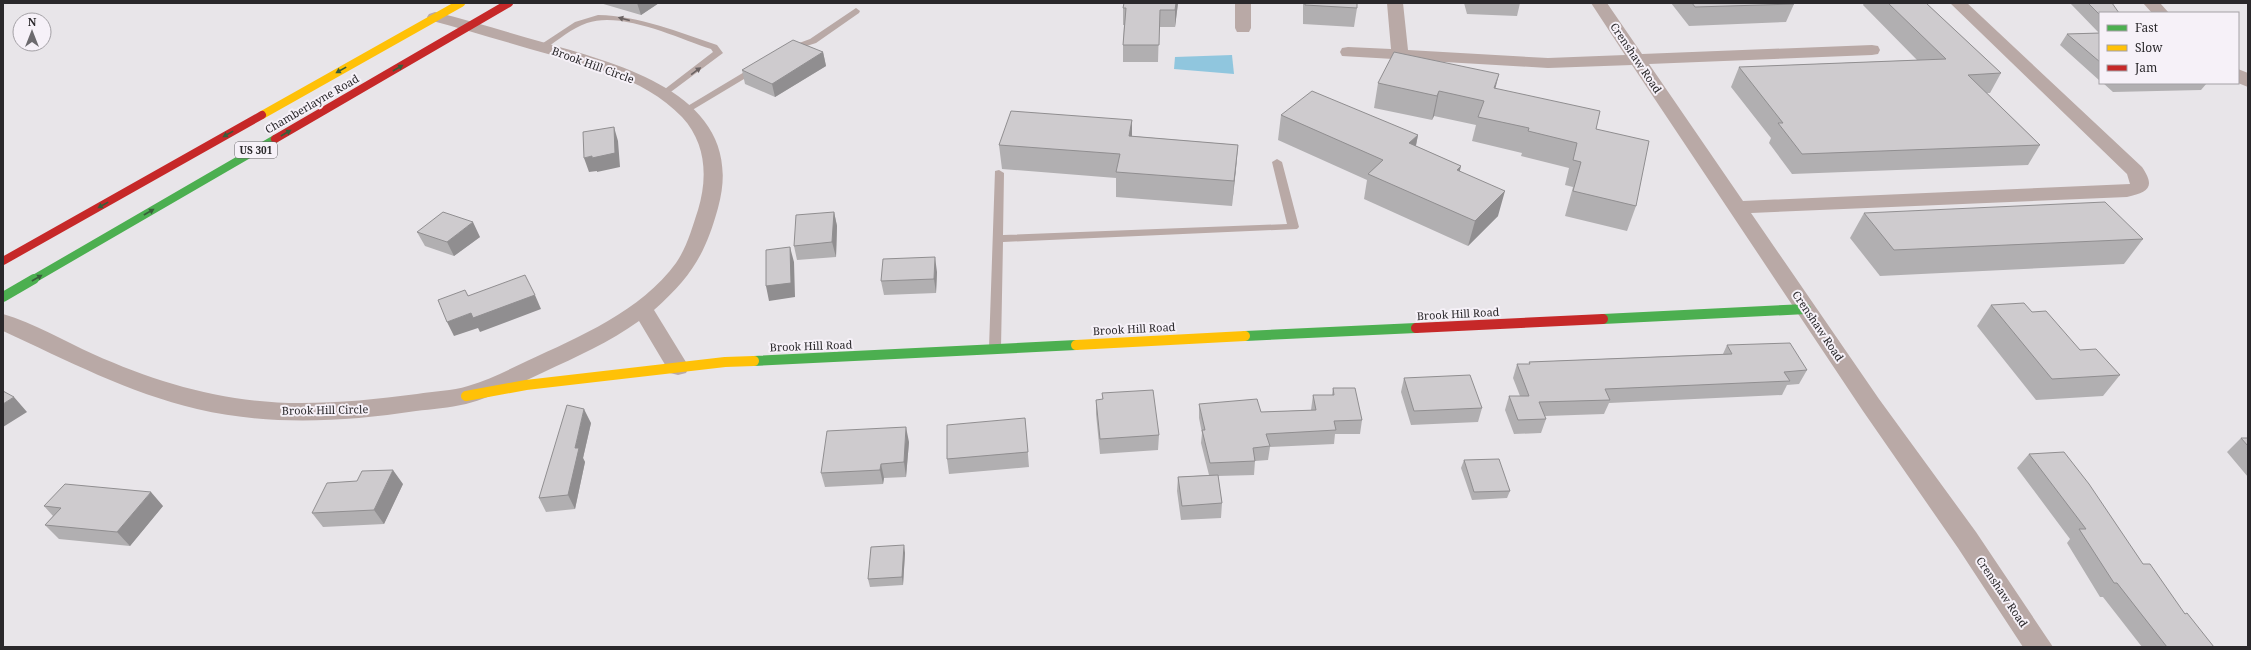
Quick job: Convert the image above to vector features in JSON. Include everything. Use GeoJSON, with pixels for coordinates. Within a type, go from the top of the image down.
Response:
{"type":"FeatureCollection","features":[{"type":"Feature","properties":{"kind":"street","name":"Chamberlayne Road"},"geometry":{"type":"LineString","coordinates":[[3,261],[461,3]]}},
{"type":"Feature","properties":{"kind":"street","name":"Chamberlayne Road"},"geometry":{"type":"LineString","coordinates":[[3,297],[509,3]]}},
{"type":"Feature","properties":{"kind":"street"},"geometry":{"type":"LineString","coordinates":[[1243,28],[1244,3]]}},
{"type":"Feature","properties":{"kind":"street"},"geometry":{"type":"LineString","coordinates":[[1395,3],[1400,55]]}},
{"type":"Feature","properties":{"kind":"street","name":"Crenshaw Road"},"geometry":{"type":"LineString","coordinates":[[1599,3],[1806,309],[2039,647]]}},
{"type":"Feature","properties":{"kind":"street"},"geometry":{"type":"LineString","coordinates":[[1737,207],[2127,191],[2139,188],[2140,181],[2135,172],[1958,3]]}},
{"type":"Feature","properties":{"kind":"street"},"geometry":{"type":"LineString","coordinates":[[2151,3],[2160,12]]}},
{"type":"Feature","properties":{"kind":"street","name":"Brook Hill Circle"},"geometry":{"type":"LineString","coordinates":[[3,322],[132,380],[168,393],[216,405],[264,411],[320,412],[380,408],[466,396],[569,351],[611,330],[642,308],[668,284],[694,250],[710,201],[714,173],[709,141],[686,110],[664,94],[618,71],[471,25],[435,17]]}},
{"type":"Feature","properties":{"kind":"street"},"geometry":{"type":"LineString","coordinates":[[1348,52],[1548,63],[1638,61],[1872,50]]}},
{"type":"Feature","properties":{"kind":"street"},"geometry":{"type":"LineString","coordinates":[[2239,75],[2248,82]]}},
{"type":"Feature","properties":{"kind":"street"},"geometry":{"type":"LineString","coordinates":[[642,308],[678,367]]}},
{"type":"Feature","properties":{"kind":"street","name":"Brook Hill Road"},"geometry":{"type":"LineString","coordinates":[[466,396],[526,385],[725,362],[1806,309]]}},
{"type":"Feature","properties":{"kind":"lane"},"geometry":{"type":"LineString","coordinates":[[776,56],[790,48],[813,41],[856,11]]}},
{"type":"Feature","properties":{"kind":"lane"},"geometry":{"type":"LineString","coordinates":[[542,47],[583,21],[602,16],[619,17],[714,47],[718,53],[664,94]]}},
{"type":"Feature","properties":{"kind":"lane"},"geometry":{"type":"LineString","coordinates":[[686,110],[764,64]]}},
{"type":"Feature","properties":{"kind":"lane"},"geometry":{"type":"LineString","coordinates":[[997,239],[1293,227],[1277,162]]}},
{"type":"Feature","properties":{"kind":"lane"},"geometry":{"type":"LineString","coordinates":[[995,348],[999,173]]}},
{"type":"Feature","properties":{"kind":"water"},"geometry":{"type":"Polygon","coordinates":[[[1232,55],[1234,74],[1174,69],[1175,57],[1232,55]]]}},
{"type":"Feature","properties":{"kind":"building"},"geometry":{"type":"Polygon","coordinates":[[[1124,3],[1176,3],[1175,10],[1160,10],[1159,45],[1123,45],[1126,8],[1123,8],[1124,3]]]}},
{"type":"Feature","properties":{"kind":"building"},"geometry":{"type":"Polygon","coordinates":[[[1305,3],[1357,3],[1357,8],[1305,5],[1305,3]]]}},
{"type":"Feature","properties":{"kind":"building"},"geometry":{"type":"Polygon","coordinates":[[[1692,3],[1794,3],[1794,4],[1695,7],[1692,3]]]}},
{"type":"Feature","properties":{"kind":"building"},"geometry":{"type":"Polygon","coordinates":[[[1888,3],[1926,3],[2001,73],[1968,75],[2040,145],[1802,154],[1778,123],[1783,123],[1739,67],[1946,59],[1888,3]]]}},
{"type":"Feature","properties":{"kind":"building"},"geometry":{"type":"Polygon","coordinates":[[[2088,3],[2112,3],[2118,12],[2099,12],[2099,14],[2088,3]]]}},
{"type":"Feature","properties":{"kind":"building"},"geometry":{"type":"Polygon","coordinates":[[[2099,33],[2099,61],[2067,34],[2099,33]]]}},
{"type":"Feature","properties":{"kind":"building"},"geometry":{"type":"Polygon","coordinates":[[[793,40],[823,52],[772,84],[742,70],[793,40]]]}},
{"type":"Feature","properties":{"kind":"building"},"geometry":{"type":"Polygon","coordinates":[[[1394,52],[1499,74],[1494,88],[1600,111],[1596,129],[1649,141],[1636,206],[1573,191],[1581,162],[1573,160],[1577,143],[1528,131],[1529,128],[1478,117],[1484,101],[1439,91],[1437,96],[1378,83],[1394,52]]]}},
{"type":"Feature","properties":{"kind":"building"},"geometry":{"type":"Polygon","coordinates":[[[1312,91],[1418,135],[1409,143],[1461,166],[1457,170],[1505,191],[1475,221],[1368,174],[1383,160],[1281,115],[1312,91]]]}},
{"type":"Feature","properties":{"kind":"building"},"geometry":{"type":"Polygon","coordinates":[[[1011,111],[1132,120],[1129,136],[1238,145],[1234,181],[1116,172],[1120,154],[999,145],[1011,111]]]}},
{"type":"Feature","properties":{"kind":"building"},"geometry":{"type":"Polygon","coordinates":[[[614,127],[615,153],[592,158],[592,156],[584,158],[583,132],[614,127]]]}},
{"type":"Feature","properties":{"kind":"building"},"geometry":{"type":"Polygon","coordinates":[[[2105,202],[2143,239],[1894,250],[1864,213],[2105,202]]]}},
{"type":"Feature","properties":{"kind":"building"},"geometry":{"type":"Polygon","coordinates":[[[443,212],[473,222],[447,242],[417,232],[443,212]]]}},
{"type":"Feature","properties":{"kind":"building"},"geometry":{"type":"Polygon","coordinates":[[[834,212],[832,242],[794,246],[796,215],[834,212]]]}},
{"type":"Feature","properties":{"kind":"building"},"geometry":{"type":"Polygon","coordinates":[[[790,247],[791,283],[766,286],[766,250],[790,247]]]}},
{"type":"Feature","properties":{"kind":"building"},"geometry":{"type":"Polygon","coordinates":[[[935,257],[934,279],[881,281],[883,259],[935,257]]]}},
{"type":"Feature","properties":{"kind":"building"},"geometry":{"type":"Polygon","coordinates":[[[525,275],[535,295],[473,318],[471,313],[447,322],[438,300],[465,290],[468,296],[525,275]]]}},
{"type":"Feature","properties":{"kind":"building"},"geometry":{"type":"Polygon","coordinates":[[[2024,303],[2032,312],[2046,311],[2080,350],[2096,349],[2120,375],[2052,379],[1991,305],[2024,303]]]}},
{"type":"Feature","properties":{"kind":"building"},"geometry":{"type":"Polygon","coordinates":[[[1790,343],[1807,370],[1784,372],[1790,381],[1605,389],[1610,400],[1539,402],[1546,419],[1518,420],[1509,396],[1529,396],[1517,364],[1530,364],[1529,362],[1732,354],[1727,345],[1790,343]]]}},
{"type":"Feature","properties":{"kind":"building"},"geometry":{"type":"Polygon","coordinates":[[[1470,375],[1482,408],[1414,411],[1404,378],[1470,375]]]}},
{"type":"Feature","properties":{"kind":"building"},"geometry":{"type":"Polygon","coordinates":[[[1333,388],[1355,388],[1362,420],[1334,421],[1336,430],[1266,434],[1270,446],[1253,448],[1255,461],[1210,463],[1202,430],[1205,430],[1199,404],[1257,399],[1261,412],[1316,410],[1313,395],[1334,395],[1333,388]]]}},
{"type":"Feature","properties":{"kind":"building"},"geometry":{"type":"Polygon","coordinates":[[[1153,390],[1159,435],[1100,439],[1096,400],[1103,399],[1102,393],[1153,390]]]}},
{"type":"Feature","properties":{"kind":"building"},"geometry":{"type":"Polygon","coordinates":[[[3,391],[14,397],[3,404],[3,391]]]}},
{"type":"Feature","properties":{"kind":"building"},"geometry":{"type":"Polygon","coordinates":[[[567,405],[584,409],[575,448],[579,448],[568,495],[539,498],[567,405]]]}},
{"type":"Feature","properties":{"kind":"building"},"geometry":{"type":"Polygon","coordinates":[[[1025,418],[1028,452],[947,459],[947,425],[1025,418]]]}},
{"type":"Feature","properties":{"kind":"building"},"geometry":{"type":"Polygon","coordinates":[[[906,427],[904,462],[881,464],[880,470],[821,473],[827,431],[906,427]]]}},
{"type":"Feature","properties":{"kind":"building"},"geometry":{"type":"Polygon","coordinates":[[[2241,438],[2248,438],[2248,446],[2241,438]]]}},
{"type":"Feature","properties":{"kind":"building"},"geometry":{"type":"Polygon","coordinates":[[[2064,452],[2089,484],[2143,564],[2150,564],[2185,614],[2187,613],[2214,647],[2167,647],[2117,583],[2114,583],[2079,529],[2086,529],[2029,454],[2064,452]]]}},
{"type":"Feature","properties":{"kind":"building"},"geometry":{"type":"Polygon","coordinates":[[[1499,459],[1510,491],[1474,492],[1464,460],[1499,459]]]}},
{"type":"Feature","properties":{"kind":"building"},"geometry":{"type":"Polygon","coordinates":[[[393,470],[374,510],[312,513],[327,483],[357,481],[362,471],[393,470]]]}},
{"type":"Feature","properties":{"kind":"building"},"geometry":{"type":"Polygon","coordinates":[[[1218,475],[1222,503],[1182,506],[1178,477],[1218,475]]]}},
{"type":"Feature","properties":{"kind":"building"},"geometry":{"type":"Polygon","coordinates":[[[65,484],[151,492],[117,532],[45,525],[61,508],[44,506],[65,484]]]}},
{"type":"Feature","properties":{"kind":"building"},"geometry":{"type":"Polygon","coordinates":[[[904,545],[902,577],[868,579],[871,547],[904,545]]]}},
{"type":"Feature","properties":{"kind":"traffic: fast"},"geometry":{"type":"LineString","coordinates":[[3,297],[275,139]]}},
{"type":"Feature","properties":{"kind":"traffic: fast"},"geometry":{"type":"LineString","coordinates":[[1603,319],[1806,309]]}},
{"type":"Feature","properties":{"kind":"traffic: fast"},"geometry":{"type":"LineString","coordinates":[[1245,336],[1416,328]]}},
{"type":"Feature","properties":{"kind":"traffic: fast"},"geometry":{"type":"LineString","coordinates":[[754,361],[1076,345]]}},
{"type":"Feature","properties":{"kind":"traffic: slow"},"geometry":{"type":"LineString","coordinates":[[262,115],[461,3]]}},
{"type":"Feature","properties":{"kind":"traffic: slow"},"geometry":{"type":"LineString","coordinates":[[1076,345],[1245,336]]}},
{"type":"Feature","properties":{"kind":"traffic: slow"},"geometry":{"type":"LineString","coordinates":[[466,396],[526,385],[725,362],[754,361]]}},
{"type":"Feature","properties":{"kind":"traffic: jam"},"geometry":{"type":"LineString","coordinates":[[275,139],[509,3]]}},
{"type":"Feature","properties":{"kind":"traffic: jam"},"geometry":{"type":"LineString","coordinates":[[3,261],[262,115]]}},
{"type":"Feature","properties":{"kind":"traffic: jam"},"geometry":{"type":"LineString","coordinates":[[1416,328],[1603,319]]}}]}
